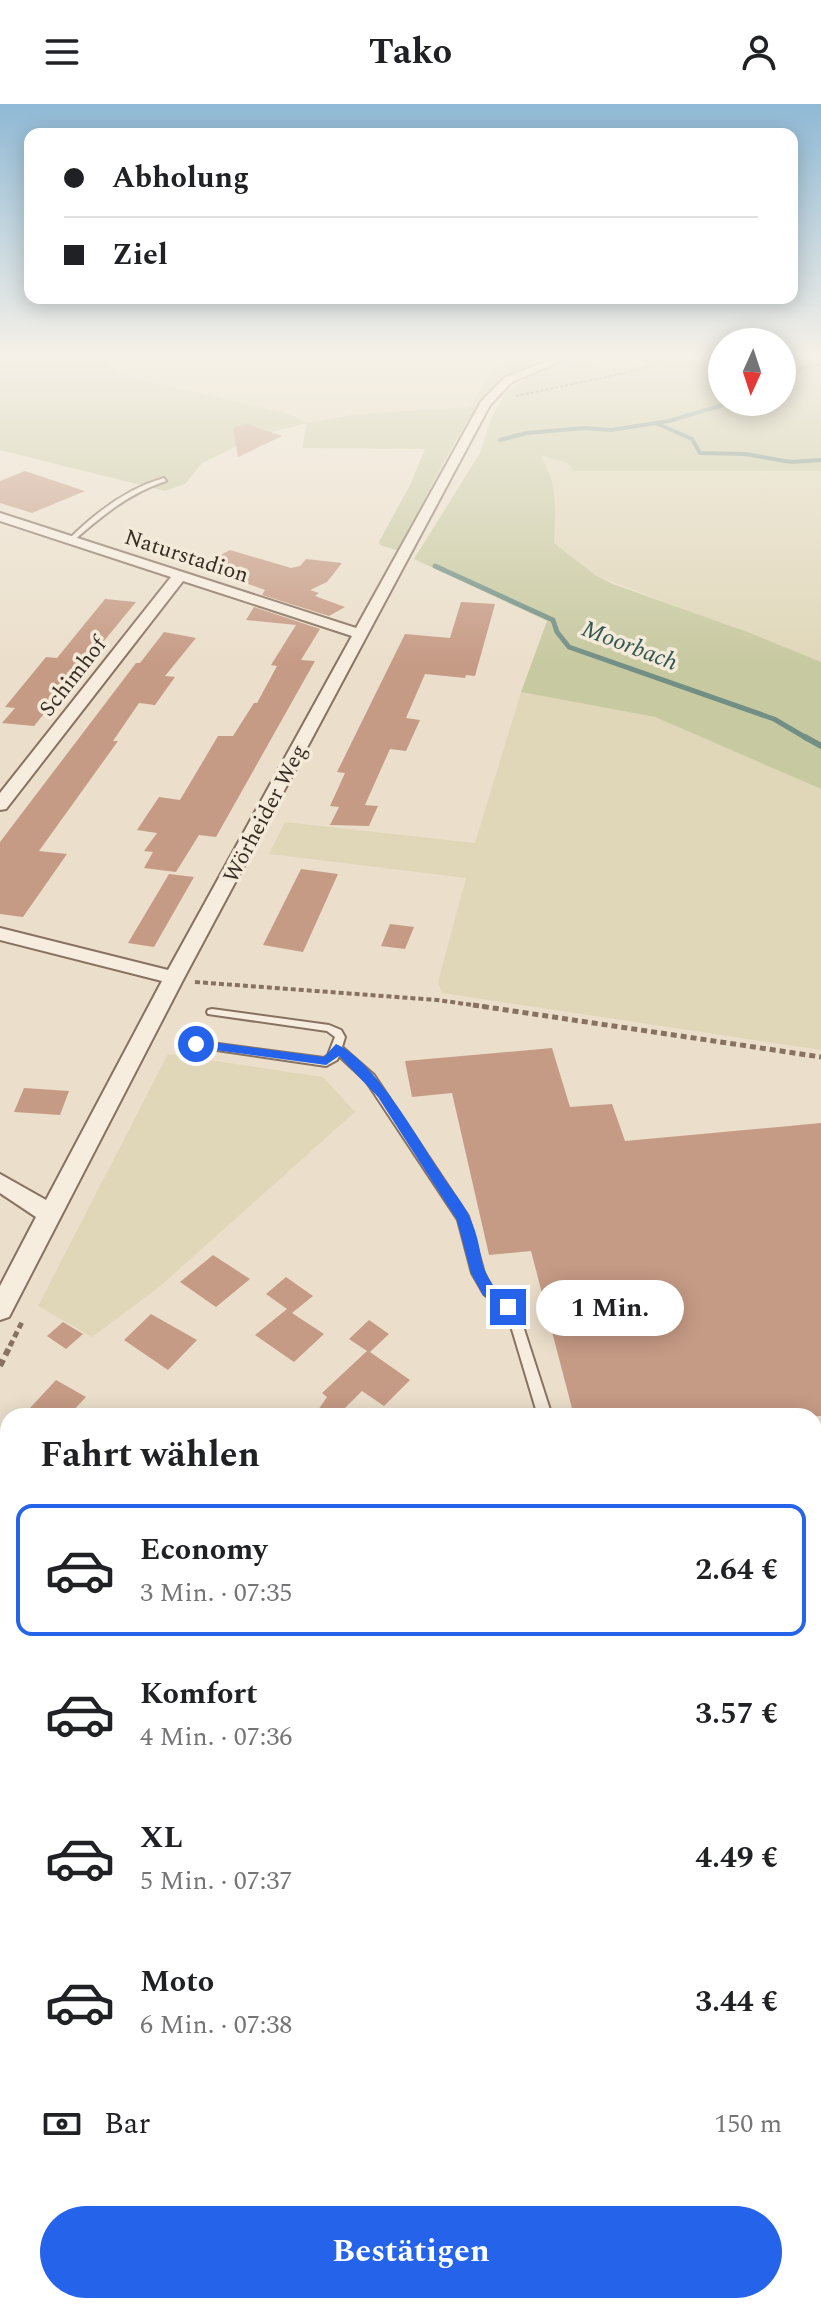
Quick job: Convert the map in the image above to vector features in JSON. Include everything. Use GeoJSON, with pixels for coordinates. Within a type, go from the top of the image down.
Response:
{"type":"FeatureCollection","features":[{"type":"Feature","properties":{"kind":"street","name":"Wörheider Weg"},"geometry":{"type":"LineString","coordinates":[[0,1310],[174,978],[456,459]]}},
{"type":"Feature","properties":{"kind":"street","name":"Naturstadion"},"geometry":{"type":"LineString","coordinates":[[0,517],[360,634]]}},
{"type":"Feature","properties":{"kind":"street","name":"Schimhof"},"geometry":{"type":"LineString","coordinates":[[0,805],[180,575]]}},
{"type":"Feature","properties":{"kind":"street"},"geometry":{"type":"LineString","coordinates":[[0,934],[174,978]]}},
{"type":"Feature","properties":{"kind":"street"},"geometry":{"type":"LineString","coordinates":[[0,1182],[51,1215]]}},
{"type":"Feature","properties":{"kind":"lane"},"geometry":{"type":"LineString","coordinates":[[71,540],[124,495],[140,486],[164,480]]}},
{"type":"Feature","properties":{"kind":"lane"},"geometry":{"type":"LineString","coordinates":[[196,1044],[326,1062],[333,1057],[340,1037],[334,1030],[212,1012]]}},
{"type":"Feature","properties":{"kind":"lane"},"geometry":{"type":"LineString","coordinates":[[336,1048],[370,1078],[464,1219],[478,1273],[488,1291],[508,1307],[517,1326],[543,1408]]}},
{"type":"Feature","properties":{"kind":"path"},"geometry":{"type":"LineString","coordinates":[[198,982],[437,1000],[821,1057]]}},
{"type":"Feature","properties":{"kind":"shaded area"},"geometry":{"type":"Polygon","coordinates":[[[542,459],[567,463],[574,471],[821,471],[821,662],[595,575],[554,543],[555,494],[542,459]]]}},
{"type":"Feature","properties":{"kind":"shaded area"},"geometry":{"type":"Polygon","coordinates":[[[521,692],[655,717],[821,789],[821,1050],[442,993],[438,982],[466,878],[269,854],[285,822],[475,843],[521,692]]]}},
{"type":"Feature","properties":{"kind":"shaded area"},"geometry":{"type":"Polygon","coordinates":[[[168,1054],[323,1077],[355,1112],[158,1288],[92,1337],[38,1306],[168,1054]]]}},
{"type":"Feature","properties":{"kind":"green space"},"geometry":{"type":"Polygon","coordinates":[[[37,459],[210,459],[202,463],[185,484],[165,491],[37,459]]]}},
{"type":"Feature","properties":{"kind":"green space"},"geometry":{"type":"Polygon","coordinates":[[[421,459],[447,459],[399,551],[380,545],[379,542],[421,459]]]}},
{"type":"Feature","properties":{"kind":"green space"},"geometry":{"type":"Polygon","coordinates":[[[476,459],[542,459],[553,487],[554,543],[595,575],[821,662],[821,789],[655,717],[521,692],[547,621],[414,559],[476,459]]]}},
{"type":"Feature","properties":{"kind":"green space"},"geometry":{"type":"Polygon","coordinates":[[[554,459],[821,459],[821,471],[574,471],[567,463],[554,459]]]}},
{"type":"Feature","properties":{"kind":"building"},"geometry":{"type":"Polygon","coordinates":[[[25,471],[85,491],[32,513],[0,503],[0,481],[25,471]]]}},
{"type":"Feature","properties":{"kind":"building"},"geometry":{"type":"Polygon","coordinates":[[[230,550],[291,568],[300,566],[306,559],[342,563],[327,582],[310,590],[319,593],[315,596],[345,607],[329,616],[262,595],[265,590],[199,566],[230,550]]]}},
{"type":"Feature","properties":{"kind":"building"},"geometry":{"type":"Polygon","coordinates":[[[105,599],[136,602],[34,726],[2,723],[15,708],[5,707],[46,657],[57,658],[105,599]]]}},
{"type":"Feature","properties":{"kind":"building"},"geometry":{"type":"Polygon","coordinates":[[[461,602],[495,604],[475,676],[425,674],[406,718],[420,720],[406,751],[390,749],[365,805],[378,806],[369,826],[330,825],[339,807],[330,806],[345,773],[337,772],[405,634],[450,638],[461,602]]]}},
{"type":"Feature","properties":{"kind":"building"},"geometry":{"type":"Polygon","coordinates":[[[254,607],[320,629],[301,660],[315,661],[216,837],[199,835],[176,872],[144,868],[153,852],[144,851],[157,833],[137,830],[159,797],[180,800],[218,736],[233,736],[254,703],[257,703],[277,666],[271,665],[296,625],[246,620],[254,607]]]}},
{"type":"Feature","properties":{"kind":"building"},"geometry":{"type":"Polygon","coordinates":[[[164,632],[196,638],[165,676],[175,677],[155,705],[139,703],[113,741],[118,741],[39,851],[67,854],[23,917],[0,914],[0,842],[136,663],[140,663],[164,632]]]}},
{"type":"Feature","properties":{"kind":"building"},"geometry":{"type":"Polygon","coordinates":[[[301,869],[338,874],[303,952],[263,945],[301,869]]]}},
{"type":"Feature","properties":{"kind":"building"},"geometry":{"type":"Polygon","coordinates":[[[169,874],[194,877],[154,947],[128,943],[169,874]]]}},
{"type":"Feature","properties":{"kind":"building"},"geometry":{"type":"Polygon","coordinates":[[[390,924],[414,927],[405,949],[381,946],[390,924]]]}},
{"type":"Feature","properties":{"kind":"building"},"geometry":{"type":"Polygon","coordinates":[[[552,1048],[570,1107],[612,1104],[625,1141],[821,1123],[821,1408],[572,1408],[531,1251],[489,1255],[452,1093],[412,1097],[405,1061],[552,1048]]]}},
{"type":"Feature","properties":{"kind":"building"},"geometry":{"type":"Polygon","coordinates":[[[24,1088],[69,1091],[60,1115],[14,1112],[24,1088]]]}},
{"type":"Feature","properties":{"kind":"building"},"geometry":{"type":"Polygon","coordinates":[[[213,1255],[250,1279],[216,1307],[180,1282],[213,1255]]]}},
{"type":"Feature","properties":{"kind":"building"},"geometry":{"type":"Polygon","coordinates":[[[286,1277],[313,1296],[292,1313],[324,1334],[294,1362],[255,1335],[287,1309],[266,1294],[286,1277]]]}},
{"type":"Feature","properties":{"kind":"building"},"geometry":{"type":"Polygon","coordinates":[[[151,1314],[197,1340],[168,1370],[124,1340],[151,1314]]]}},
{"type":"Feature","properties":{"kind":"building"},"geometry":{"type":"Polygon","coordinates":[[[369,1320],[389,1334],[370,1352],[410,1380],[384,1406],[362,1391],[345,1408],[319,1408],[327,1397],[322,1393],[367,1351],[349,1339],[369,1320]]]}},
{"type":"Feature","properties":{"kind":"building"},"geometry":{"type":"Polygon","coordinates":[[[63,1322],[83,1334],[66,1349],[47,1336],[63,1322]]]}},
{"type":"Feature","properties":{"kind":"building"},"geometry":{"type":"Polygon","coordinates":[[[56,1380],[86,1397],[76,1408],[30,1408],[56,1380]]]}},
{"type":"Feature","properties":{"kind":"waterway"},"geometry":{"type":"LineString","coordinates":[[774,459],[791,462],[821,460]]}},
{"type":"Feature","properties":{"kind":"waterway","name":"Moorbach"},"geometry":{"type":"LineString","coordinates":[[435,566],[553,620],[557,632],[569,647],[774,719],[808,739]]}},
{"type":"Feature","properties":{"kind":"waterway","name":"Moorbach"},"geometry":{"type":"LineString","coordinates":[[805,737],[821,746]]}},
{"type":"Feature","properties":{"kind":"route"},"geometry":{"type":"LineString","coordinates":[[196,1044],[326,1062],[331,1060],[336,1048],[352,1060],[382,1094],[464,1219],[478,1273],[488,1291],[508,1307]]}}]}
